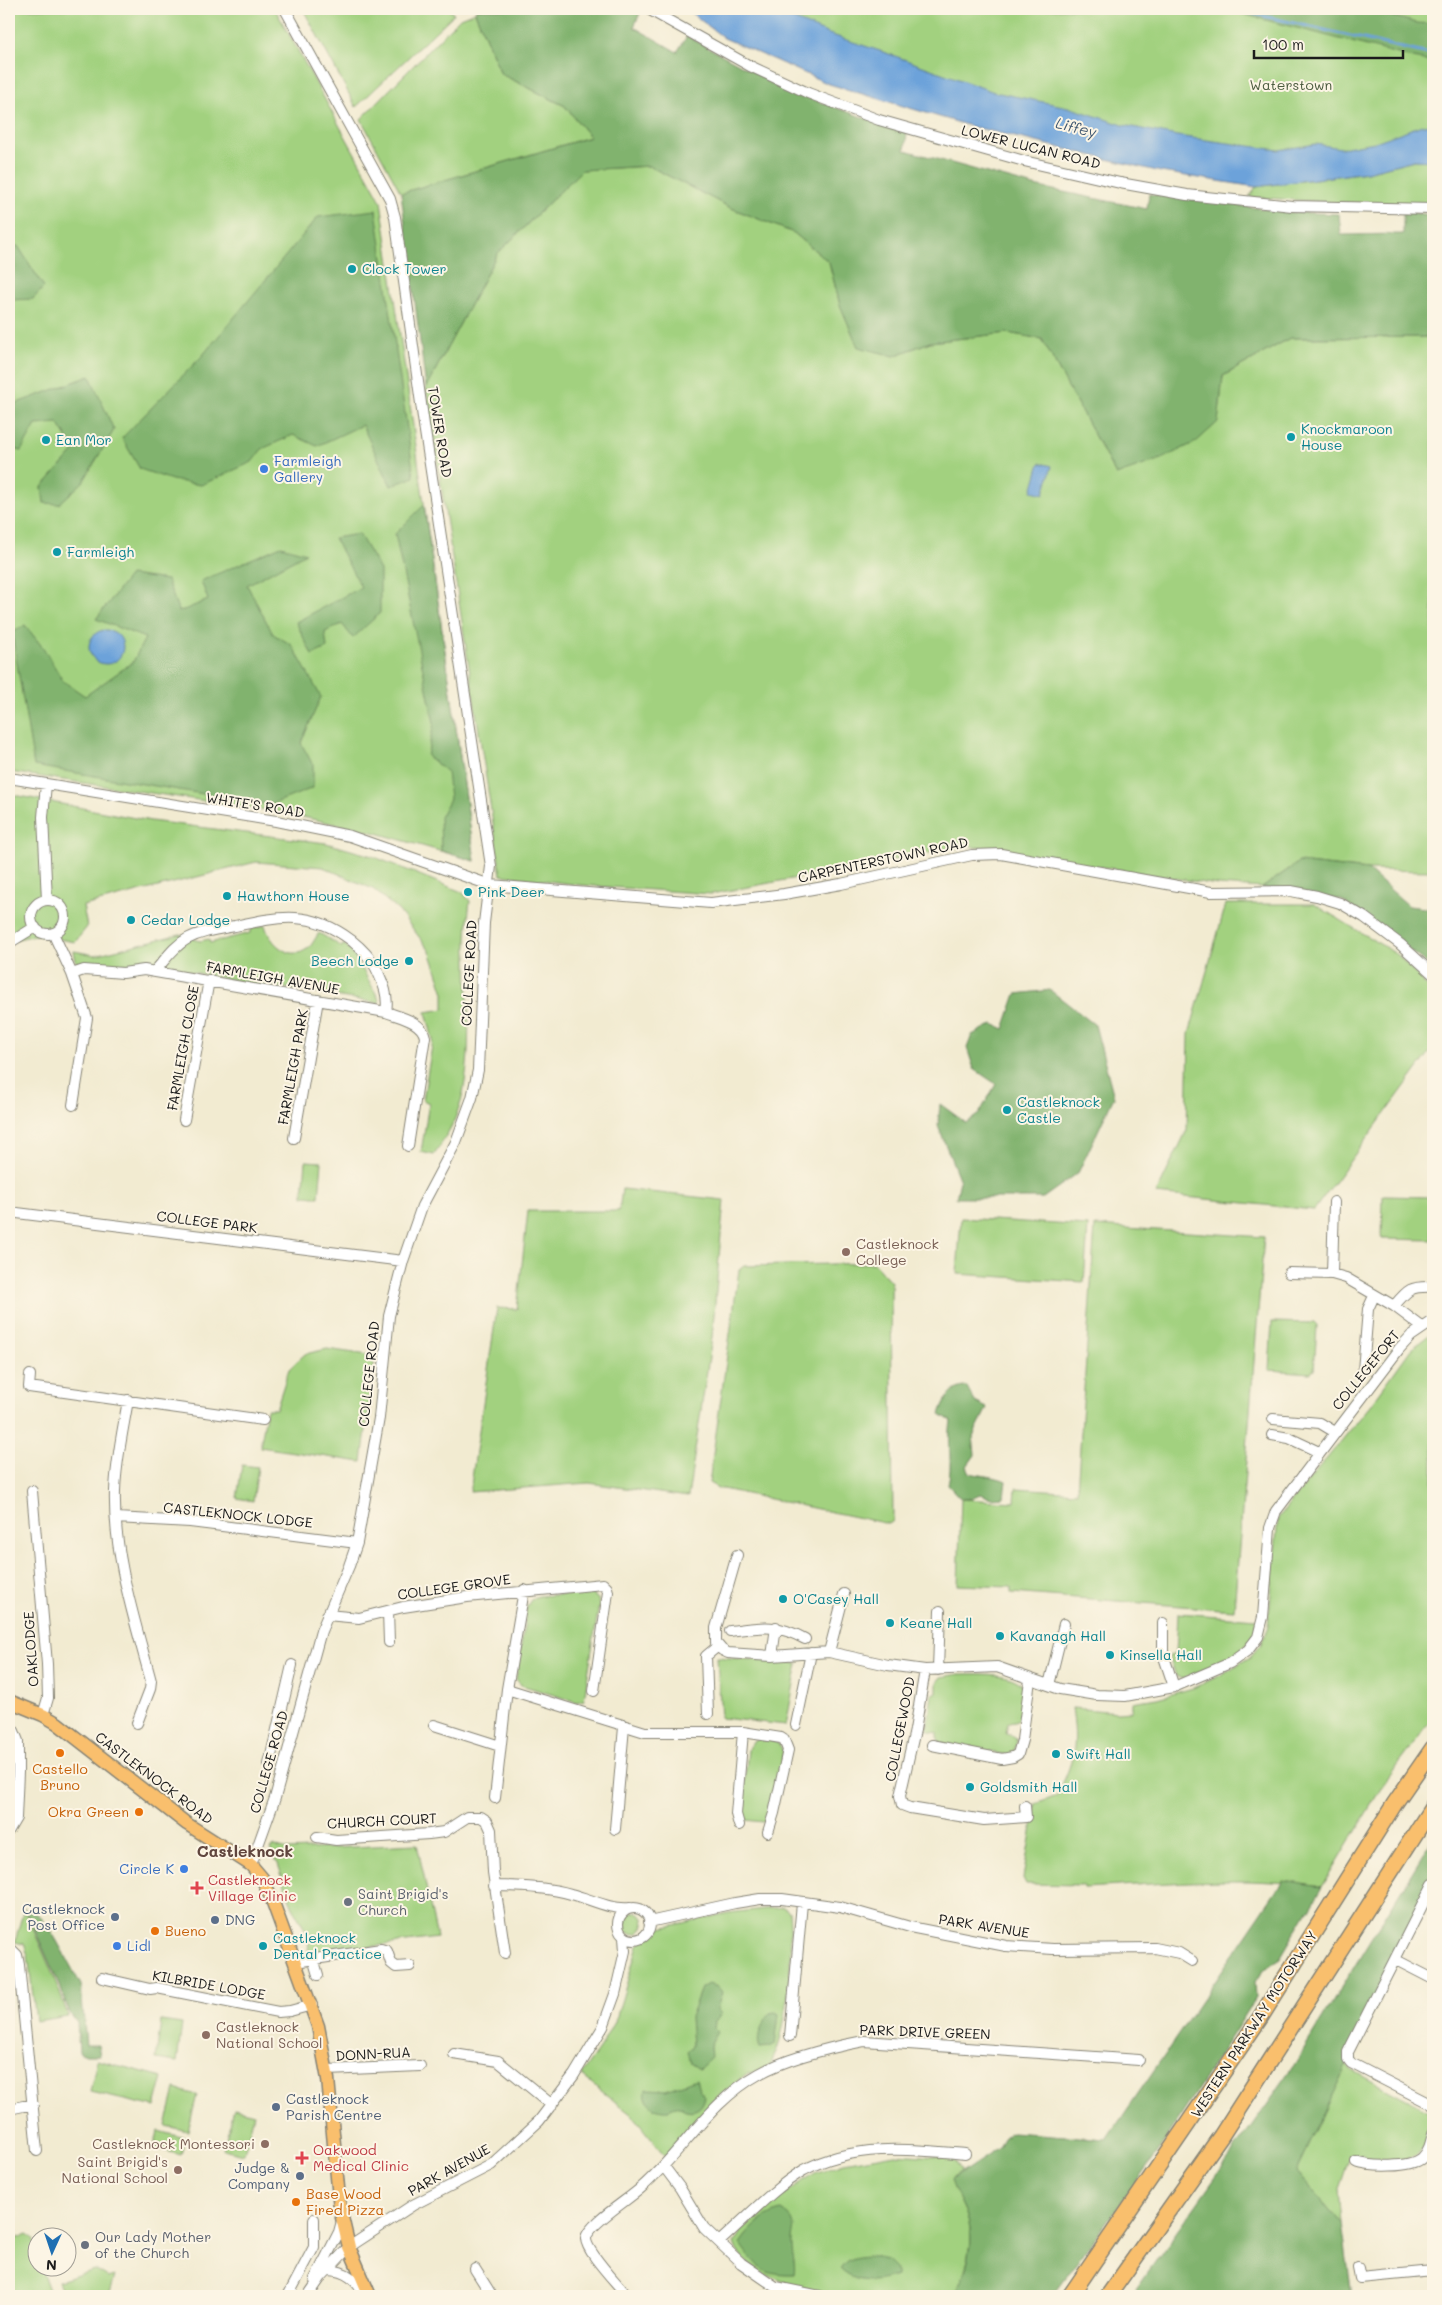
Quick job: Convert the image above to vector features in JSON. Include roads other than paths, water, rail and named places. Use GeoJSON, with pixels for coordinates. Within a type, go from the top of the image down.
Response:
{"type":"FeatureCollection","features":[{"type":"Feature","properties":{"kind":"highway","name":"WESTERN PARKWAY MOTORWAY"},"geometry":{"type":"LineString","coordinates":[[1070,2296],[1260,2018],[1395,1803],[1433,1748]]}},
{"type":"Feature","properties":{"kind":"highway"},"geometry":{"type":"LineString","coordinates":[[1108,2296],[1221,2136],[1291,2030],[1433,1806]]}},
{"type":"Feature","properties":{"kind":"main road","name":"CASTLEKNOCK ROAD"},"geometry":{"type":"LineString","coordinates":[[9,1701],[43,1715],[67,1730],[187,1824],[251,1865],[262,1878],[312,2005],[318,2026],[327,2070],[342,2221],[349,2247],[368,2296]]}},
{"type":"Feature","properties":{"kind":"street","name":"TOWER ROAD"},"geometry":{"type":"LineString","coordinates":[[285,9],[381,183],[396,217],[424,425],[491,866],[490,885]]}},
{"type":"Feature","properties":{"kind":"street","name":"LOWER LUCAN ROAD"},"geometry":{"type":"LineString","coordinates":[[648,9],[750,66],[808,93],[879,120],[1024,161],[1120,184],[1187,195],[1292,206],[1433,209]]}},
{"type":"Feature","properties":{"kind":"street","name":"WHITE'S ROAD"},"geometry":{"type":"LineString","coordinates":[[9,778],[276,821],[350,836],[490,885]]}},
{"type":"Feature","properties":{"kind":"street"},"geometry":{"type":"LineString","coordinates":[[46,784],[43,817],[47,900]]}},
{"type":"Feature","properties":{"kind":"street","name":"CARPENTERSTOWN ROAD"},"geometry":{"type":"LineString","coordinates":[[490,885],[711,903],[784,894],[841,884],[972,855],[1000,854],[1211,892],[1291,891],[1317,896],[1340,903],[1364,917],[1400,944],[1433,974]]}},
{"type":"Feature","properties":{"kind":"street","name":"COLLEGE ROAD"},"geometry":{"type":"LineString","coordinates":[[251,1865],[275,1798],[314,1653],[327,1615],[350,1566],[357,1543],[379,1418],[389,1316],[402,1261],[419,1213],[456,1142],[472,1098],[478,1070],[484,923],[490,885]]}},
{"type":"Feature","properties":{"kind":"street"},"geometry":{"type":"LineString","coordinates":[[47,900],[56,902],[64,912],[63,924],[53,933],[40,932],[35,927],[31,915],[37,904],[47,900]]}},
{"type":"Feature","properties":{"kind":"street"},"geometry":{"type":"LineString","coordinates":[[155,971],[174,949],[187,939],[211,930],[275,917],[297,917],[314,920],[337,930],[371,959],[384,985],[388,1000],[386,1012]]}},
{"type":"Feature","properties":{"kind":"street"},"geometry":{"type":"LineString","coordinates":[[9,943],[35,927]]}},
{"type":"Feature","properties":{"kind":"street"},"geometry":{"type":"LineString","coordinates":[[53,933],[72,974],[87,1018],[73,1105]]}},
{"type":"Feature","properties":{"kind":"street","name":"FARMLEIGH AVENUE"},"geometry":{"type":"LineString","coordinates":[[72,974],[84,970],[123,973],[144,970],[155,971],[386,1012],[419,1025],[424,1030],[425,1037],[408,1146]]}},
{"type":"Feature","properties":{"kind":"street","name":"FARMLEIGH CLOSE"},"geometry":{"type":"LineString","coordinates":[[184,1120],[209,980]]}},
{"type":"Feature","properties":{"kind":"street","name":"FARMLEIGH PARK"},"geometry":{"type":"LineString","coordinates":[[294,1138],[318,1000]]}},
{"type":"Feature","properties":{"kind":"street"},"geometry":{"type":"LineString","coordinates":[[1332,1274],[1334,1202]]}},
{"type":"Feature","properties":{"kind":"street","name":"COLLEGE PARK"},"geometry":{"type":"LineString","coordinates":[[9,1212],[402,1261]]}},
{"type":"Feature","properties":{"kind":"street","name":"COLLEGEFORT"},"geometry":{"type":"LineString","coordinates":[[1289,1273],[1332,1274],[1346,1278],[1394,1306],[1422,1327]]}},
{"type":"Feature","properties":{"kind":"street"},"geometry":{"type":"LineString","coordinates":[[1394,1306],[1407,1290],[1418,1287],[1433,1287]]}},
{"type":"Feature","properties":{"kind":"street","name":"COLLEGEFORT"},"geometry":{"type":"LineString","coordinates":[[1363,1371],[1368,1309],[1374,1296]]}},
{"type":"Feature","properties":{"kind":"street","name":"COLLEGEFORT"},"geometry":{"type":"LineString","coordinates":[[1270,1528],[1276,1511],[1398,1349],[1422,1327],[1433,1321]]}},
{"type":"Feature","properties":{"kind":"street"},"geometry":{"type":"LineString","coordinates":[[30,1375],[29,1387],[263,1420]]}},
{"type":"Feature","properties":{"kind":"street"},"geometry":{"type":"LineString","coordinates":[[128,1400],[115,1490],[116,1518],[130,1610],[150,1681],[150,1689],[137,1723]]}},
{"type":"Feature","properties":{"kind":"street","name":"COLLEGEFORT"},"geometry":{"type":"LineString","coordinates":[[1273,1419],[1320,1423],[1335,1432]]}},
{"type":"Feature","properties":{"kind":"street"},"geometry":{"type":"LineString","coordinates":[[1272,1435],[1289,1438],[1319,1452]]}},
{"type":"Feature","properties":{"kind":"street","name":"OAKLODGE"},"geometry":{"type":"LineString","coordinates":[[32,1491],[48,1671],[48,1698],[43,1715]]}},
{"type":"Feature","properties":{"kind":"street","name":"CASTLEKNOCK LODGE"},"geometry":{"type":"LineString","coordinates":[[116,1518],[193,1522],[357,1543]]}},
{"type":"Feature","properties":{"kind":"street","name":"COLLEGEWOOD"},"geometry":{"type":"LineString","coordinates":[[718,1646],[728,1652],[772,1656],[829,1652],[888,1665],[925,1670],[980,1666],[997,1667],[1049,1686],[1080,1693],[1125,1696],[1174,1687],[1230,1663],[1248,1650],[1258,1638],[1263,1617],[1270,1528]]}},
{"type":"Feature","properties":{"kind":"street"},"geometry":{"type":"LineString","coordinates":[[708,1714],[706,1656],[718,1646],[714,1640],[716,1628],[737,1555]]}},
{"type":"Feature","properties":{"kind":"street","name":"COLLEGE GROVE"},"geometry":{"type":"LineString","coordinates":[[327,1615],[359,1618],[467,1597],[524,1590],[603,1584],[607,1588],[594,1691]]}},
{"type":"Feature","properties":{"kind":"street","name":"COLLEGE GROVE"},"geometry":{"type":"LineString","coordinates":[[496,1798],[507,1689],[524,1590]]}},
{"type":"Feature","properties":{"kind":"street"},"geometry":{"type":"LineString","coordinates":[[829,1652],[844,1594]]}},
{"type":"Feature","properties":{"kind":"street","name":"COLLEGE GROVE"},"geometry":{"type":"LineString","coordinates":[[388,1611],[389,1642]]}},
{"type":"Feature","properties":{"kind":"street"},"geometry":{"type":"LineString","coordinates":[[938,1670],[940,1611]]}},
{"type":"Feature","properties":{"kind":"street"},"geometry":{"type":"LineString","coordinates":[[1163,1623],[1163,1654],[1174,1687]]}},
{"type":"Feature","properties":{"kind":"street"},"geometry":{"type":"LineString","coordinates":[[1049,1686],[1064,1624]]}},
{"type":"Feature","properties":{"kind":"street"},"geometry":{"type":"LineString","coordinates":[[772,1656],[776,1627]]}},
{"type":"Feature","properties":{"kind":"street"},"geometry":{"type":"LineString","coordinates":[[730,1631],[776,1627],[790,1630],[805,1639]]}},
{"type":"Feature","properties":{"kind":"street"},"geometry":{"type":"LineString","coordinates":[[787,1716],[797,1722],[811,1653]]}},
{"type":"Feature","properties":{"kind":"street"},"geometry":{"type":"LineString","coordinates":[[269,1764],[292,1666]]}},
{"type":"Feature","properties":{"kind":"street","name":"COLLEGEWOOD"},"geometry":{"type":"LineString","coordinates":[[925,1670],[915,1730],[900,1796],[902,1805],[910,1808],[984,1820],[1026,1817],[1025,1806]]}},
{"type":"Feature","properties":{"kind":"street"},"geometry":{"type":"LineString","coordinates":[[932,1746],[1002,1759],[1018,1754],[1022,1740],[1030,1680]]}},
{"type":"Feature","properties":{"kind":"street"},"geometry":{"type":"LineString","coordinates":[[507,1689],[624,1727],[656,1733],[743,1732],[781,1738],[784,1740],[788,1750],[772,1823],[768,1832]]}},
{"type":"Feature","properties":{"kind":"street"},"geometry":{"type":"LineString","coordinates":[[434,1725],[500,1746]]}},
{"type":"Feature","properties":{"kind":"street"},"geometry":{"type":"LineString","coordinates":[[9,1727],[14,1731],[18,1741],[16,1818],[9,1830]]}},
{"type":"Feature","properties":{"kind":"street"},"geometry":{"type":"LineString","coordinates":[[615,1829],[624,1727]]}},
{"type":"Feature","properties":{"kind":"street"},"geometry":{"type":"LineString","coordinates":[[278,1729],[293,1732]]}},
{"type":"Feature","properties":{"kind":"street"},"geometry":{"type":"LineString","coordinates":[[739,1825],[736,1814],[743,1732]]}},
{"type":"Feature","properties":{"kind":"street","name":"CHURCH COURT"},"geometry":{"type":"LineString","coordinates":[[317,1837],[336,1840],[444,1832],[459,1820],[474,1816],[487,1821],[491,1830],[494,1886]]}},
{"type":"Feature","properties":{"kind":"street"},"geometry":{"type":"LineString","coordinates":[[1433,1884],[1348,2052],[1348,2059],[1358,2068],[1433,2105]]}},
{"type":"Feature","properties":{"kind":"street"},"geometry":{"type":"LineString","coordinates":[[505,1953],[494,1886],[544,1889],[569,1894],[619,1909],[630,1908],[640,1910],[648,1917],[647,1932],[644,1936],[634,1940],[624,1937],[618,1928],[619,1918],[630,1908]]}},
{"type":"Feature","properties":{"kind":"street","name":"PARK AVENUE"},"geometry":{"type":"LineString","coordinates":[[649,1922],[760,1899],[802,1902],[840,1907],[910,1927],[1006,1946],[1053,1949],[1148,1947],[1168,1950],[1192,1961]]}},
{"type":"Feature","properties":{"kind":"street"},"geometry":{"type":"LineString","coordinates":[[790,2036],[802,1902]]}},
{"type":"Feature","properties":{"kind":"street","name":"PARK AVENUE"},"geometry":{"type":"LineString","coordinates":[[308,2296],[349,2247],[413,2206],[491,2165],[526,2134],[552,2105],[594,2042],[610,2010],[626,1951],[624,1937]]}},
{"type":"Feature","properties":{"kind":"street"},"geometry":{"type":"LineString","coordinates":[[9,1947],[17,1955],[19,1965],[37,2151]]}},
{"type":"Feature","properties":{"kind":"street"},"geometry":{"type":"LineString","coordinates":[[295,1962],[381,1949],[387,1951],[389,1960],[396,1967],[410,1966]]}},
{"type":"Feature","properties":{"kind":"street"},"geometry":{"type":"LineString","coordinates":[[314,1958],[318,1975]]}},
{"type":"Feature","properties":{"kind":"street"},"geometry":{"type":"LineString","coordinates":[[1396,1960],[1433,1979]]}},
{"type":"Feature","properties":{"kind":"street","name":"KILBRIDE LODGE"},"geometry":{"type":"LineString","coordinates":[[102,1978],[150,1989],[157,1988],[278,2012],[312,2005]]}},
{"type":"Feature","properties":{"kind":"street","name":"PARK DRIVE GREEN"},"geometry":{"type":"LineString","coordinates":[[627,2296],[591,2250],[586,2236],[595,2224],[630,2198],[665,2168],[702,2121],[729,2095],[760,2073],[832,2047],[864,2041],[1139,2060]]}},
{"type":"Feature","properties":{"kind":"street"},"geometry":{"type":"LineString","coordinates":[[454,2054],[498,2061],[552,2105]]}},
{"type":"Feature","properties":{"kind":"street","name":"DONN-RUA"},"geometry":{"type":"LineString","coordinates":[[327,2070],[420,2066]]}},
{"type":"Feature","properties":{"kind":"street"},"geometry":{"type":"LineString","coordinates":[[9,2110],[33,2104]]}},
{"type":"Feature","properties":{"kind":"street"},"geometry":{"type":"LineString","coordinates":[[1356,2162],[1384,2166],[1418,2161],[1426,2154],[1433,2133]]}},
{"type":"Feature","properties":{"kind":"street"},"geometry":{"type":"LineString","coordinates":[[719,2242],[802,2171],[826,2160],[864,2151],[900,2148],[965,2154]]}},
{"type":"Feature","properties":{"kind":"street"},"geometry":{"type":"LineString","coordinates":[[665,2168],[680,2188],[699,2222],[741,2263],[768,2283],[787,2290],[820,2296]]}},
{"type":"Feature","properties":{"kind":"street"},"geometry":{"type":"LineString","coordinates":[[288,2296],[314,2248],[314,2219]]}},
{"type":"Feature","properties":{"kind":"street"},"geometry":{"type":"LineString","coordinates":[[308,2296],[339,2232],[342,2221]]}},
{"type":"Feature","properties":{"kind":"street"},"geometry":{"type":"LineString","coordinates":[[1358,2268],[1360,2278],[1433,2271]]}},
{"type":"Feature","properties":{"kind":"street"},"geometry":{"type":"LineString","coordinates":[[475,2269],[492,2296]]}},
{"type":"Feature","properties":{"kind":"street"},"geometry":{"type":"LineString","coordinates":[[328,2270],[342,2271],[351,2275],[368,2296]]}},
{"type":"Feature","properties":{"kind":"water","name":"Liffey"},"geometry":{"type":"Polygon","coordinates":[[[686,9],[769,9],[829,34],[994,92],[1068,107],[1123,125],[1177,136],[1279,150],[1316,144],[1341,148],[1375,142],[1422,125],[1433,124],[1433,161],[1414,160],[1367,172],[1256,187],[1161,172],[970,126],[829,84],[724,38],[686,9]]]}},
{"type":"Feature","properties":{"kind":"water"},"geometry":{"type":"Polygon","coordinates":[[[1040,463],[1052,466],[1044,494],[1032,491],[1040,463]]]}},
{"type":"Feature","properties":{"kind":"water"},"geometry":{"type":"Polygon","coordinates":[[[106,630],[113,631],[118,635],[122,640],[122,654],[118,659],[113,663],[106,664],[99,663],[94,659],[90,654],[89,647],[90,640],[94,635],[99,631],[106,630]]]}},
{"type":"Feature","properties":{"kind":"waterway"},"geometry":{"type":"LineString","coordinates":[[1233,9],[1433,55]]}},
{"type":"Feature","properties":{"kind":"place","name":"Clock Tower"},"geometry":{"type":"Point","coordinates":[352,269]}},
{"type":"Feature","properties":{"kind":"place","name":"Knockmaroon House"},"geometry":{"type":"Point","coordinates":[1291,437]}},
{"type":"Feature","properties":{"kind":"place","name":"Ean Mor"},"geometry":{"type":"Point","coordinates":[46,440]}},
{"type":"Feature","properties":{"kind":"place","name":"Farmleigh Gallery"},"geometry":{"type":"Point","coordinates":[264,469]}},
{"type":"Feature","properties":{"kind":"place","name":"Farmleigh"},"geometry":{"type":"Point","coordinates":[57,552]}},
{"type":"Feature","properties":{"kind":"place","name":"Pink Deer"},"geometry":{"type":"Point","coordinates":[468,892]}},
{"type":"Feature","properties":{"kind":"place","name":"Hawthorn House"},"geometry":{"type":"Point","coordinates":[227,896]}},
{"type":"Feature","properties":{"kind":"place","name":"Cedar Lodge"},"geometry":{"type":"Point","coordinates":[131,920]}},
{"type":"Feature","properties":{"kind":"place","name":"Beech Lodge"},"geometry":{"type":"Point","coordinates":[409,961]}},
{"type":"Feature","properties":{"kind":"place","name":"Castleknock Castle"},"geometry":{"type":"Point","coordinates":[1007,1110]}},
{"type":"Feature","properties":{"kind":"place","name":"Castleknock College"},"geometry":{"type":"Point","coordinates":[846,1252]}},
{"type":"Feature","properties":{"kind":"place","name":"O'Casey Hall"},"geometry":{"type":"Point","coordinates":[783,1599]}},
{"type":"Feature","properties":{"kind":"place","name":"Keane Hall"},"geometry":{"type":"Point","coordinates":[890,1623]}},
{"type":"Feature","properties":{"kind":"place","name":"Kavanagh Hall"},"geometry":{"type":"Point","coordinates":[1000,1636]}},
{"type":"Feature","properties":{"kind":"place","name":"Kinsella Hall"},"geometry":{"type":"Point","coordinates":[1110,1655]}},
{"type":"Feature","properties":{"kind":"place","name":"Castello Bruno"},"geometry":{"type":"Point","coordinates":[60,1753]}},
{"type":"Feature","properties":{"kind":"place","name":"Swift Hall"},"geometry":{"type":"Point","coordinates":[1056,1754]}},
{"type":"Feature","properties":{"kind":"place","name":"Goldsmith Hall"},"geometry":{"type":"Point","coordinates":[970,1787]}},
{"type":"Feature","properties":{"kind":"place","name":"Okra Green"},"geometry":{"type":"Point","coordinates":[139,1812]}},
{"type":"Feature","properties":{"kind":"place","name":"Circle K"},"geometry":{"type":"Point","coordinates":[184,1869]}},
{"type":"Feature","properties":{"kind":"place","name":"Castleknock Village Clinic"},"geometry":{"type":"Point","coordinates":[197,1888]}},
{"type":"Feature","properties":{"kind":"place","name":"Saint Brigid's Church"},"geometry":{"type":"Point","coordinates":[348,1902]}},
{"type":"Feature","properties":{"kind":"place","name":"Castleknock Post Office"},"geometry":{"type":"Point","coordinates":[115,1917]}},
{"type":"Feature","properties":{"kind":"place","name":"DNG"},"geometry":{"type":"Point","coordinates":[215,1920]}},
{"type":"Feature","properties":{"kind":"place","name":"Bueno"},"geometry":{"type":"Point","coordinates":[155,1931]}},
{"type":"Feature","properties":{"kind":"place","name":"Lidl"},"geometry":{"type":"Point","coordinates":[117,1946]}},
{"type":"Feature","properties":{"kind":"place","name":"Castleknock Dental Practice"},"geometry":{"type":"Point","coordinates":[263,1946]}},
{"type":"Feature","properties":{"kind":"place","name":"Castleknock National School"},"geometry":{"type":"Point","coordinates":[206,2035]}},
{"type":"Feature","properties":{"kind":"place","name":"Castleknock Parish Centre"},"geometry":{"type":"Point","coordinates":[276,2107]}},
{"type":"Feature","properties":{"kind":"place","name":"Castleknock Montessori"},"geometry":{"type":"Point","coordinates":[265,2144]}},
{"type":"Feature","properties":{"kind":"place","name":"Oakwood Medical Clinic"},"geometry":{"type":"Point","coordinates":[302,2158]}},
{"type":"Feature","properties":{"kind":"place","name":"Saint Brigid's National School"},"geometry":{"type":"Point","coordinates":[178,2170]}},
{"type":"Feature","properties":{"kind":"place","name":"Judge & Company"},"geometry":{"type":"Point","coordinates":[300,2176]}},
{"type":"Feature","properties":{"kind":"place","name":"Base Wood Fired Pizza"},"geometry":{"type":"Point","coordinates":[296,2202]}},
{"type":"Feature","properties":{"kind":"place","name":"Our Lady Mother of the Church"},"geometry":{"type":"Point","coordinates":[85,2245]}},
{"type":"Feature","properties":{"kind":"district","name":"Castleknock"},"geometry":{"type":"Point","coordinates":[245,1851]}},
{"type":"Feature","properties":{"kind":"park label","name":"Waterstown"},"geometry":{"type":"Point","coordinates":[1291,85]}}]}
